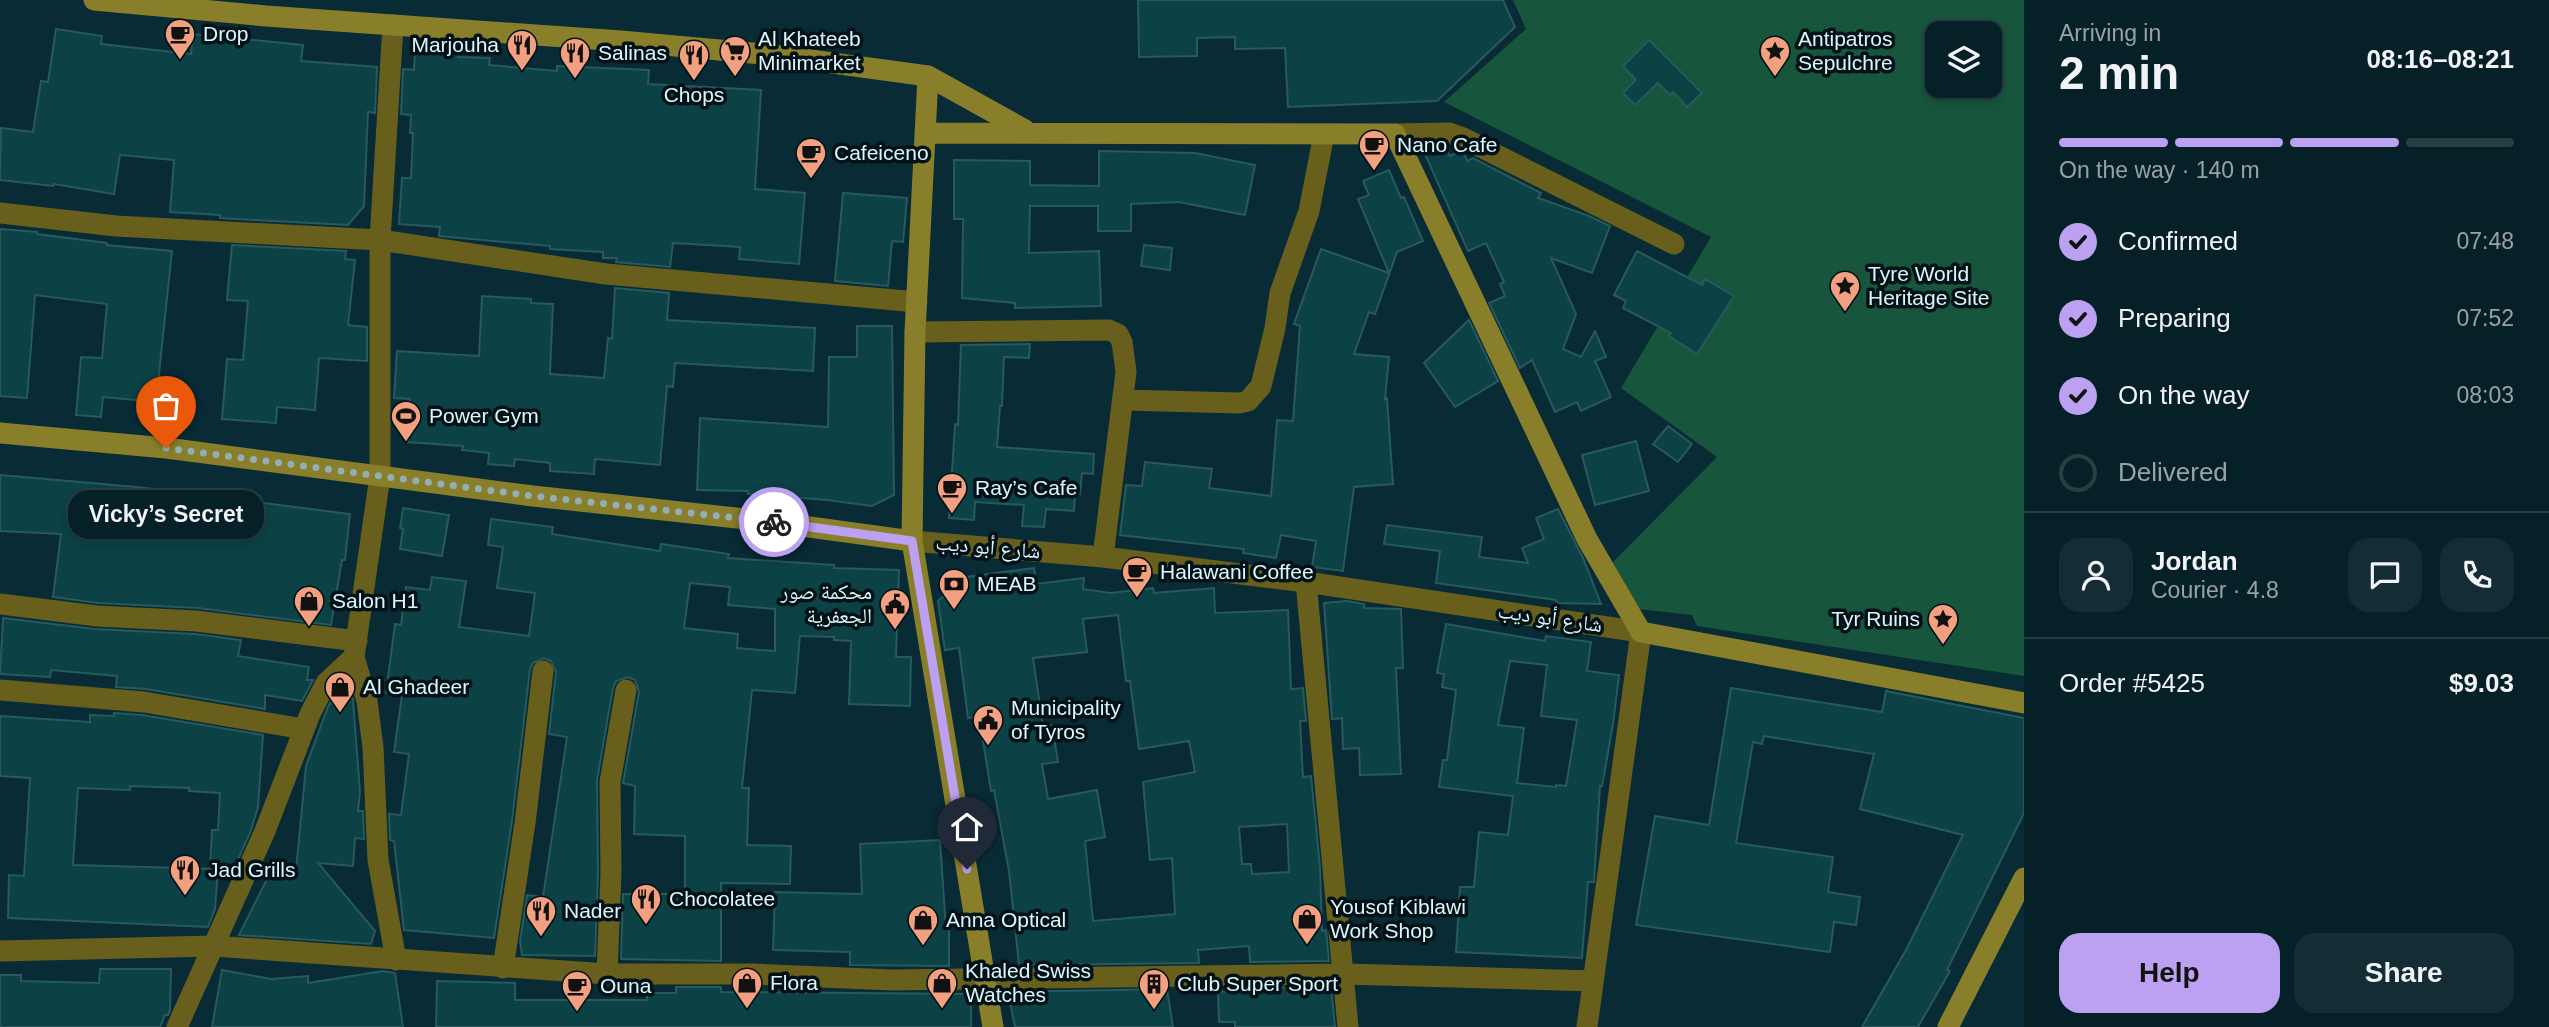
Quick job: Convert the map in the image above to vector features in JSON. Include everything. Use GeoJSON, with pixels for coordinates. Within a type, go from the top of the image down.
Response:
{"type":"FeatureCollection","features":[{"type":"Feature","properties":{"kind":"main road"},"geometry":{"type":"LineString","coordinates":[[94,0],[265,16],[774,55],[928,76],[1029,132]]}},
{"type":"Feature","properties":{"kind":"main road"},"geometry":{"type":"LineString","coordinates":[[928,76],[915,332],[912,541],[993,1027]]}},
{"type":"Feature","properties":{"kind":"main road"},"geometry":{"type":"LineString","coordinates":[[926,133],[1395,134],[1587,539],[1641,632],[2024,703]]}},
{"type":"Feature","properties":{"kind":"main road","name":"شارع أبو ديب"},"geometry":{"type":"LineString","coordinates":[[0,433],[166,448],[533,496],[773,522],[912,541]]}},
{"type":"Feature","properties":{"kind":"main road"},"geometry":{"type":"LineString","coordinates":[[1948,1027],[2024,878]]}},
{"type":"Feature","properties":{"kind":"street"},"geometry":{"type":"LineString","coordinates":[[393,25],[380,240],[380,476],[356,649],[368,701],[373,747],[378,860],[396,960]]}},
{"type":"Feature","properties":{"kind":"street"},"geometry":{"type":"LineString","coordinates":[[1395,134],[1449,133],[1463,138],[1674,244]]}},
{"type":"Feature","properties":{"kind":"street"},"geometry":{"type":"LineString","coordinates":[[1124,400],[1239,403],[1248,401],[1255,395],[1261,386],[1275,328],[1280,293],[1309,211],[1324,134]]}},
{"type":"Feature","properties":{"kind":"street"},"geometry":{"type":"LineString","coordinates":[[0,213],[116,226],[380,240],[606,274],[917,302]]}},
{"type":"Feature","properties":{"kind":"street"},"geometry":{"type":"LineString","coordinates":[[915,332],[1109,330],[1118,334],[1124,350],[1126,372],[1103,556]]}},
{"type":"Feature","properties":{"kind":"street","name":"شارع أبو ديب"},"geometry":{"type":"LineString","coordinates":[[912,541],[1103,556],[1306,582],[1641,632]]}},
{"type":"Feature","properties":{"kind":"street"},"geometry":{"type":"LineString","coordinates":[[1306,582],[1348,1027]]}},
{"type":"Feature","properties":{"kind":"street"},"geometry":{"type":"LineString","coordinates":[[0,604],[97,616],[196,621],[356,649]]}},
{"type":"Feature","properties":{"kind":"street"},"geometry":{"type":"LineString","coordinates":[[1587,1027],[1641,632]]}},
{"type":"Feature","properties":{"kind":"street"},"geometry":{"type":"LineString","coordinates":[[177,1027],[265,831],[304,729],[326,683],[356,649]]}},
{"type":"Feature","properties":{"kind":"street"},"geometry":{"type":"LineString","coordinates":[[503,968],[525,823],[543,671]]}},
{"type":"Feature","properties":{"kind":"street"},"geometry":{"type":"LineString","coordinates":[[0,690],[144,702],[304,729]]}},
{"type":"Feature","properties":{"kind":"street"},"geometry":{"type":"LineString","coordinates":[[607,974],[611,873],[610,782],[626,690]]}},
{"type":"Feature","properties":{"kind":"street"},"geometry":{"type":"LineString","coordinates":[[0,951],[214,946],[607,974],[754,974],[892,980],[1344,974],[1593,981]]}},
{"type":"Feature","properties":{"kind":"green space","name":"Tyre World Heritage Site"},"geometry":{"type":"Polygon","coordinates":[[[1513,0],[2024,0],[2024,676],[1697,626],[1692,615],[1638,609],[1613,562],[1717,457],[1621,388],[1711,237],[1444,102],[1526,29],[1513,0]]]}},
{"type":"Feature","properties":{"kind":"building"},"geometry":{"type":"Polygon","coordinates":[[[1138,0],[1503,0],[1515,27],[1437,101],[1288,107],[1285,48],[1235,49],[1235,37],[1197,38],[1197,56],[1139,57],[1138,0]]]}},
{"type":"Feature","properties":{"kind":"building"},"geometry":{"type":"Polygon","coordinates":[[[56,29],[102,36],[101,44],[191,54],[193,34],[303,45],[301,61],[377,67],[375,113],[368,112],[364,206],[348,225],[220,218],[220,215],[170,212],[174,160],[120,155],[114,194],[54,184],[0,180],[1,128],[33,132],[41,81],[48,82],[56,29]]]}},
{"type":"Feature","properties":{"kind":"building"},"geometry":{"type":"Polygon","coordinates":[[[1649,40],[1702,93],[1687,107],[1673,92],[1670,95],[1658,83],[1635,105],[1623,93],[1636,80],[1623,66],[1649,40]]]}},
{"type":"Feature","properties":{"kind":"building"},"geometry":{"type":"Polygon","coordinates":[[[415,50],[459,52],[458,57],[490,58],[489,65],[557,71],[557,66],[649,70],[648,84],[761,90],[755,189],[805,193],[799,264],[739,259],[740,247],[673,243],[670,267],[616,262],[617,258],[603,258],[603,252],[550,249],[550,246],[439,236],[440,227],[399,224],[402,178],[411,178],[413,133],[410,133],[411,115],[401,114],[403,69],[414,70],[415,50]]]}},
{"type":"Feature","properties":{"kind":"building"},"geometry":{"type":"Polygon","coordinates":[[[1444,146],[1450,156],[1460,151],[1464,153],[1467,161],[1473,158],[1541,193],[1538,198],[1610,226],[1592,273],[1551,258],[1576,314],[1563,349],[1581,357],[1595,331],[1606,357],[1595,361],[1611,397],[1581,411],[1577,402],[1555,412],[1532,360],[1520,368],[1489,303],[1505,296],[1500,284],[1504,282],[1486,243],[1468,251],[1425,154],[1444,146]]]}},
{"type":"Feature","properties":{"kind":"building"},"geometry":{"type":"Polygon","coordinates":[[[1099,151],[1195,153],[1255,165],[1245,215],[1179,202],[1131,204],[1131,231],[1098,231],[1098,206],[1030,206],[1029,253],[1099,251],[1101,306],[1015,308],[1015,303],[962,298],[963,219],[954,219],[954,160],[1030,161],[1030,185],[1099,186],[1099,151]]]}},
{"type":"Feature","properties":{"kind":"building"},"geometry":{"type":"Polygon","coordinates":[[[1389,170],[1423,241],[1397,252],[1375,314],[1369,312],[1354,354],[1389,357],[1385,399],[1387,398],[1393,484],[1354,487],[1343,571],[1312,567],[1316,541],[1281,535],[1276,558],[1243,553],[1244,549],[1120,535],[1126,485],[1142,486],[1145,462],[1212,469],[1209,488],[1271,496],[1277,420],[1293,421],[1300,326],[1294,324],[1321,249],[1389,273],[1358,199],[1369,195],[1363,181],[1389,170]]]}},
{"type":"Feature","properties":{"kind":"building"},"geometry":{"type":"Polygon","coordinates":[[[843,193],[907,198],[903,242],[892,241],[888,286],[835,281],[843,193]]]}},
{"type":"Feature","properties":{"kind":"building"},"geometry":{"type":"Polygon","coordinates":[[[0,229],[37,232],[107,245],[172,251],[156,402],[103,397],[101,417],[76,415],[81,357],[102,358],[107,304],[35,295],[27,398],[0,396],[0,229]]]}},
{"type":"Feature","properties":{"kind":"building"},"geometry":{"type":"Polygon","coordinates":[[[232,245],[346,251],[345,259],[355,260],[348,325],[367,327],[367,361],[319,358],[315,410],[277,407],[276,423],[222,419],[227,359],[243,360],[248,301],[227,300],[232,245]]]}},
{"type":"Feature","properties":{"kind":"building"},"geometry":{"type":"Polygon","coordinates":[[[1144,245],[1172,248],[1170,270],[1141,266],[1144,245]]]}},
{"type":"Feature","properties":{"kind":"building"},"geometry":{"type":"Polygon","coordinates":[[[1637,251],[1702,285],[1705,279],[1734,296],[1697,354],[1669,336],[1671,333],[1623,308],[1626,301],[1614,295],[1637,251]]]}},
{"type":"Feature","properties":{"kind":"building"},"geometry":{"type":"Polygon","coordinates":[[[615,288],[669,293],[667,320],[815,328],[813,371],[675,363],[673,387],[667,386],[660,465],[595,459],[594,474],[550,471],[550,463],[515,459],[514,466],[488,464],[489,453],[462,450],[463,446],[406,442],[410,399],[394,398],[397,351],[479,356],[482,296],[531,299],[531,303],[553,304],[550,374],[604,378],[608,338],[612,339],[615,288]]]}},
{"type":"Feature","properties":{"kind":"building"},"geometry":{"type":"Polygon","coordinates":[[[1469,320],[1498,381],[1455,407],[1424,363],[1469,320]]]}},
{"type":"Feature","properties":{"kind":"building"},"geometry":{"type":"Polygon","coordinates":[[[857,326],[892,326],[894,495],[872,506],[748,494],[748,491],[697,490],[700,418],[828,427],[829,357],[857,357],[857,326]]]}},
{"type":"Feature","properties":{"kind":"building"},"geometry":{"type":"Polygon","coordinates":[[[1030,344],[1029,358],[1004,357],[997,447],[1094,454],[1093,474],[1082,473],[1080,494],[1075,493],[1074,511],[1046,509],[1044,527],[1022,526],[1024,505],[975,502],[974,520],[949,518],[955,424],[958,425],[961,345],[1030,344]]]}},
{"type":"Feature","properties":{"kind":"building"},"geometry":{"type":"Polygon","coordinates":[[[1668,426],[1692,444],[1678,462],[1653,444],[1668,426]]]}},
{"type":"Feature","properties":{"kind":"building"},"geometry":{"type":"Polygon","coordinates":[[[1636,441],[1649,491],[1595,505],[1582,455],[1636,441]]]}},
{"type":"Feature","properties":{"kind":"building"},"geometry":{"type":"Polygon","coordinates":[[[0,475],[137,487],[350,514],[345,560],[342,560],[331,625],[198,608],[98,603],[53,597],[61,534],[0,531],[0,475]]]}},
{"type":"Feature","properties":{"kind":"building"},"geometry":{"type":"Polygon","coordinates":[[[403,508],[449,515],[442,556],[400,549],[403,508]]]}},
{"type":"Feature","properties":{"kind":"building"},"geometry":{"type":"Polygon","coordinates":[[[1558,509],[1583,558],[1601,604],[1557,603],[1556,600],[1436,583],[1440,551],[1384,544],[1387,525],[1482,537],[1479,557],[1528,563],[1522,548],[1544,539],[1536,518],[1558,509]]]}},
{"type":"Feature","properties":{"kind":"building"},"geometry":{"type":"Polygon","coordinates":[[[491,519],[553,527],[552,534],[660,551],[661,544],[729,554],[728,558],[834,565],[834,568],[899,570],[896,657],[911,657],[910,706],[849,704],[851,641],[834,640],[834,637],[800,636],[795,693],[752,690],[742,788],[749,788],[747,845],[791,846],[790,884],[721,883],[721,961],[621,959],[623,894],[685,894],[685,836],[634,834],[635,786],[623,783],[639,692],[635,680],[628,677],[616,681],[613,688],[597,780],[595,956],[522,955],[520,941],[527,895],[543,897],[567,737],[549,734],[556,672],[551,661],[544,658],[533,663],[530,669],[512,821],[494,938],[404,930],[394,841],[390,840],[389,814],[401,815],[409,754],[394,752],[402,695],[386,693],[395,624],[401,625],[406,587],[430,590],[432,577],[466,581],[459,627],[529,636],[535,593],[497,588],[503,547],[488,545],[491,519]],[[690,583],[684,628],[738,634],[737,648],[775,651],[775,609],[728,605],[730,587],[690,583]]]}},
{"type":"Feature","properties":{"kind":"building"},"geometry":{"type":"Polygon","coordinates":[[[1034,568],[1036,584],[1084,578],[1083,589],[1110,593],[1153,588],[1154,593],[1214,588],[1215,613],[1288,610],[1291,689],[1303,688],[1306,721],[1300,721],[1303,777],[1311,776],[1320,867],[1322,931],[1326,930],[1329,961],[1250,962],[1249,946],[1198,950],[1199,963],[1019,965],[1009,871],[994,790],[991,791],[979,716],[968,718],[959,648],[945,650],[938,601],[966,577],[1034,568]],[[1118,615],[1083,619],[1087,652],[1033,658],[1043,726],[1052,725],[1058,762],[1042,764],[1048,799],[1097,790],[1105,837],[1085,841],[1093,921],[1175,914],[1172,858],[1150,860],[1143,782],[1195,772],[1189,741],[1139,749],[1130,681],[1126,681],[1118,615]],[[1287,824],[1239,827],[1242,864],[1251,864],[1252,874],[1289,872],[1287,824]]]}},
{"type":"Feature","properties":{"kind":"building"},"geometry":{"type":"Polygon","coordinates":[[[1347,601],[1364,604],[1364,608],[1401,609],[1403,668],[1396,668],[1401,774],[1360,775],[1359,748],[1343,749],[1342,718],[1332,719],[1324,603],[1347,601]]]}},
{"type":"Feature","properties":{"kind":"building"},"geometry":{"type":"Polygon","coordinates":[[[3,618],[95,629],[195,634],[241,640],[238,656],[309,667],[307,680],[313,680],[302,701],[265,695],[265,709],[146,689],[116,687],[117,676],[51,670],[50,677],[0,674],[3,618]]]}},
{"type":"Feature","properties":{"kind":"building"},"geometry":{"type":"Polygon","coordinates":[[[1446,624],[1545,641],[1546,636],[1591,642],[1587,671],[1619,675],[1613,724],[1600,786],[1594,882],[1588,882],[1582,958],[1456,952],[1460,887],[1474,887],[1479,832],[1508,835],[1513,796],[1439,787],[1443,760],[1447,760],[1456,690],[1442,687],[1444,674],[1437,673],[1446,624]],[[1510,661],[1498,725],[1524,728],[1517,783],[1566,786],[1577,720],[1541,716],[1547,665],[1510,661]]]}},
{"type":"Feature","properties":{"kind":"building"},"geometry":{"type":"Polygon","coordinates":[[[345,683],[348,683],[353,700],[360,792],[358,811],[363,811],[364,839],[355,838],[353,866],[318,863],[375,931],[371,944],[239,935],[272,869],[296,870],[306,766],[328,707],[345,683]]]}},
{"type":"Feature","properties":{"kind":"building"},"geometry":{"type":"Polygon","coordinates":[[[1731,688],[1882,712],[1886,691],[2024,718],[2024,813],[1947,970],[1950,971],[1918,1027],[1862,1027],[1906,950],[1963,835],[1860,809],[1874,754],[1764,736],[1762,744],[1753,742],[1736,843],[1833,857],[1828,892],[1860,897],[1856,925],[1834,922],[1830,952],[1636,925],[1655,816],[1709,825],[1731,688]]]}},
{"type":"Feature","properties":{"kind":"building"},"geometry":{"type":"Polygon","coordinates":[[[114,713],[142,715],[263,735],[258,807],[234,868],[210,866],[212,830],[218,830],[220,793],[189,791],[189,788],[78,788],[73,865],[218,869],[215,909],[208,927],[8,918],[9,875],[24,876],[30,778],[0,776],[0,716],[90,722],[90,715],[114,716],[114,713]]]}},
{"type":"Feature","properties":{"kind":"building"},"geometry":{"type":"Polygon","coordinates":[[[940,840],[946,930],[949,930],[949,966],[850,965],[850,952],[773,950],[775,892],[862,894],[860,844],[940,840]]]}},
{"type":"Feature","properties":{"kind":"building"},"geometry":{"type":"Polygon","coordinates":[[[100,969],[171,969],[170,1010],[160,1027],[0,1027],[0,975],[21,975],[21,981],[99,983],[100,969]]]}},
{"type":"Feature","properties":{"kind":"building"},"geometry":{"type":"Polygon","coordinates":[[[222,970],[271,979],[308,976],[308,983],[383,971],[395,973],[403,1027],[212,1027],[222,970]]]}},
{"type":"Feature","properties":{"kind":"building"},"geometry":{"type":"Polygon","coordinates":[[[437,981],[515,983],[515,1000],[647,1000],[647,993],[676,993],[676,987],[721,987],[721,992],[971,994],[971,1027],[436,1027],[437,981]]]}},
{"type":"Feature","properties":{"kind":"building"},"geometry":{"type":"Polygon","coordinates":[[[1331,987],[1335,1027],[1235,1027],[1235,1022],[1219,1022],[1218,992],[1251,988],[1331,987]]]}},
{"type":"Feature","properties":{"kind":"building"},"geometry":{"type":"Polygon","coordinates":[[[1167,989],[1173,1027],[1015,1027],[1008,992],[1167,989]]]}},
{"type":"Feature","properties":{"kind":"way so far"},"geometry":{"type":"LineString","coordinates":[[166,448],[533,496],[774,522]]}},
{"type":"Feature","properties":{"kind":"place","name":"Drop"},"geometry":{"type":"Point","coordinates":[180,61]}},
{"type":"Feature","properties":{"kind":"place","name":"Marjouha"},"geometry":{"type":"Point","coordinates":[522,72]}},
{"type":"Feature","properties":{"kind":"place","name":"Al Khateeb Minimarket"},"geometry":{"type":"Point","coordinates":[735,78]}},
{"type":"Feature","properties":{"kind":"place","name":"Antipatros Sepulchre"},"geometry":{"type":"Point","coordinates":[1775,78]}},
{"type":"Feature","properties":{"kind":"place","name":"Salinas"},"geometry":{"type":"Point","coordinates":[575,80]}},
{"type":"Feature","properties":{"kind":"place","name":"Chops"},"geometry":{"type":"Point","coordinates":[694,82]}},
{"type":"Feature","properties":{"kind":"place","name":"Nano Cafe"},"geometry":{"type":"Point","coordinates":[1374,172]}},
{"type":"Feature","properties":{"kind":"place","name":"Cafeiceno"},"geometry":{"type":"Point","coordinates":[811,180]}},
{"type":"Feature","properties":{"kind":"place","name":"Tyre World Heritage Site"},"geometry":{"type":"Point","coordinates":[1845,313]}},
{"type":"Feature","properties":{"kind":"place","name":"Power Gym"},"geometry":{"type":"Point","coordinates":[406,443]}},
{"type":"Feature","properties":{"kind":"place","name":"Vicky’s Secret"},"geometry":{"type":"Point","coordinates":[166,448]}},
{"type":"Feature","properties":{"kind":"place","name":"Ray’s Cafe"},"geometry":{"type":"Point","coordinates":[952,515]}},
{"type":"Feature","properties":{"kind":"place","name":"Halawani Coffee"},"geometry":{"type":"Point","coordinates":[1137,599]}},
{"type":"Feature","properties":{"kind":"place","name":"MEAB"},"geometry":{"type":"Point","coordinates":[954,611]}},
{"type":"Feature","properties":{"kind":"place","name":"Salon H1"},"geometry":{"type":"Point","coordinates":[309,628]}},
{"type":"Feature","properties":{"kind":"place","name":"محكمة صور الجعفرية"},"geometry":{"type":"Point","coordinates":[895,631]}},
{"type":"Feature","properties":{"kind":"place","name":"Tyr Ruins"},"geometry":{"type":"Point","coordinates":[1943,646]}},
{"type":"Feature","properties":{"kind":"place","name":"Al Ghadeer"},"geometry":{"type":"Point","coordinates":[340,714]}},
{"type":"Feature","properties":{"kind":"place","name":"Municipality of Tyros"},"geometry":{"type":"Point","coordinates":[988,747]}},
{"type":"Feature","properties":{"kind":"place","name":"Jad Grills"},"geometry":{"type":"Point","coordinates":[185,897]}},
{"type":"Feature","properties":{"kind":"place","name":"Chocolatee"},"geometry":{"type":"Point","coordinates":[646,926]}},
{"type":"Feature","properties":{"kind":"place","name":"Nader"},"geometry":{"type":"Point","coordinates":[541,938]}},
{"type":"Feature","properties":{"kind":"place","name":"Yousof Kiblawi Work Shop"},"geometry":{"type":"Point","coordinates":[1307,946]}},
{"type":"Feature","properties":{"kind":"place","name":"Anna Optical"},"geometry":{"type":"Point","coordinates":[923,947]}},
{"type":"Feature","properties":{"kind":"place","name":"Flora"},"geometry":{"type":"Point","coordinates":[747,1010]}},
{"type":"Feature","properties":{"kind":"place","name":"Khaled Swiss Watches"},"geometry":{"type":"Point","coordinates":[942,1010]}},
{"type":"Feature","properties":{"kind":"place","name":"Club Super Sport"},"geometry":{"type":"Point","coordinates":[1154,1011]}},
{"type":"Feature","properties":{"kind":"place","name":"Ouna"},"geometry":{"type":"Point","coordinates":[577,1013]}},
{"type":"Feature","properties":{"kind":"route"},"geometry":{"type":"LineString","coordinates":[[774,522],[912,541],[967,869]]}}]}
